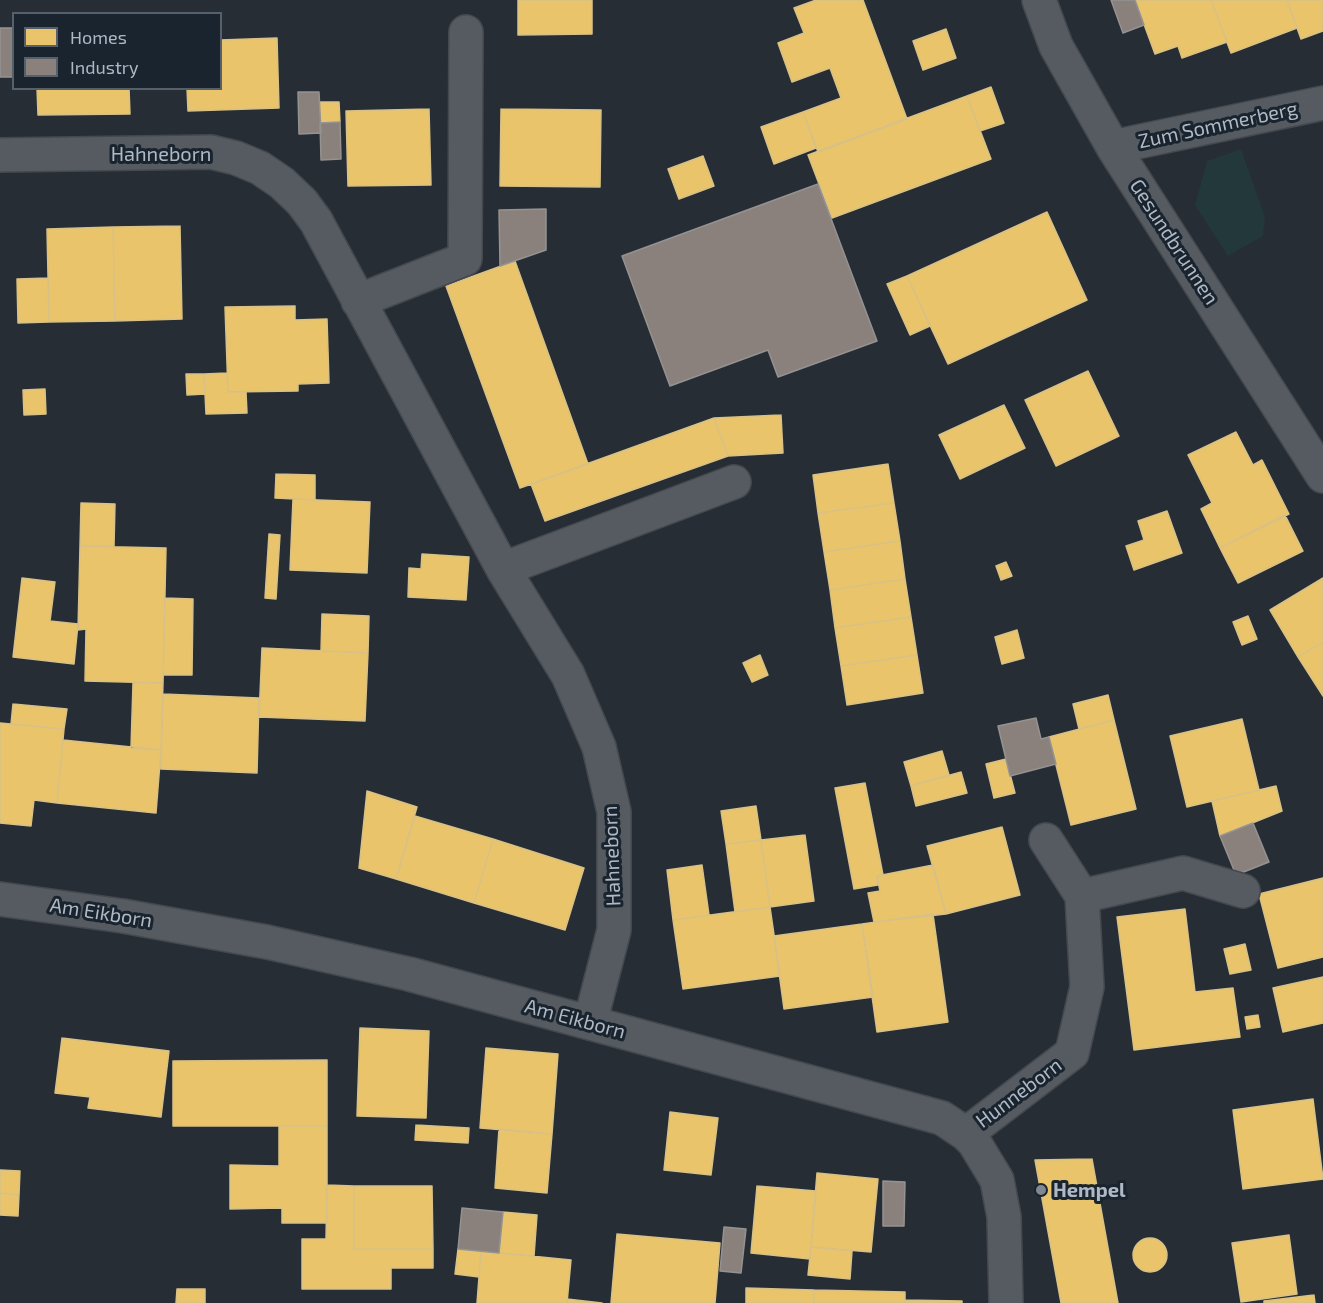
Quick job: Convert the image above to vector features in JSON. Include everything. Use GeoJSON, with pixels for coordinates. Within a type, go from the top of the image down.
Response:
{"type":"FeatureCollection","features":[{"type":"Feature","properties":{"kind":"street","name":"Gesundbrunnen"},"geometry":{"type":"LineString","coordinates":[[1039,0],[1056,46],[1113,147],[1323,476]]}},
{"type":"Feature","properties":{"kind":"street"},"geometry":{"type":"LineString","coordinates":[[358,301],[465,259],[466,32]]}},
{"type":"Feature","properties":{"kind":"street","name":"Zum Sommerberg"},"geometry":{"type":"LineString","coordinates":[[1113,147],[1323,103]]}},
{"type":"Feature","properties":{"kind":"street","name":"Hahneborn"},"geometry":{"type":"LineString","coordinates":[[0,156],[211,152],[236,158],[260,168],[282,183],[302,202],[316,221],[503,569],[568,675],[599,747],[614,813],[614,930],[590,1023]]}},
{"type":"Feature","properties":{"kind":"street"},"geometry":{"type":"LineString","coordinates":[[503,569],[734,482]]}},
{"type":"Feature","properties":{"kind":"street"},"geometry":{"type":"LineString","coordinates":[[1046,840],[1082,896],[1183,873],[1243,891]]}},
{"type":"Feature","properties":{"kind":"street","name":"Hunneborn"},"geometry":{"type":"LineString","coordinates":[[966,1134],[1072,1053],[1087,987],[1082,896]]}},
{"type":"Feature","properties":{"kind":"street","name":"Am Eikborn"},"geometry":{"type":"LineString","coordinates":[[0,899],[123,916],[267,942],[409,974],[942,1118],[966,1134],[981,1153],[997,1180],[1005,1240],[1006,1303]]}},
{"type":"Feature","properties":{"kind":"green space"},"geometry":{"type":"Polygon","coordinates":[[[1241,149],[1265,217],[1263,236],[1228,256],[1195,205],[1207,161],[1241,149]]]}},
{"type":"Feature","properties":{"kind":"building: Homes"},"geometry":{"type":"Polygon","coordinates":[[[518,0],[592,0],[592,34],[518,35],[518,0]]]}},
{"type":"Feature","properties":{"kind":"building: Homes"},"geometry":{"type":"Polygon","coordinates":[[[816,0],[863,0],[907,119],[818,152],[803,112],[841,98],[830,68],[792,82],[778,43],[804,33],[794,8],[816,0]]]}},
{"type":"Feature","properties":{"kind":"building: Homes"},"geometry":{"type":"Polygon","coordinates":[[[1135,0],[1211,0],[1227,42],[1182,58],[1178,46],[1155,54],[1135,0]]]}},
{"type":"Feature","properties":{"kind":"building: Homes"},"geometry":{"type":"Polygon","coordinates":[[[1211,0],[1287,0],[1297,28],[1231,53],[1211,0]]]}},
{"type":"Feature","properties":{"kind":"building: Homes"},"geometry":{"type":"Polygon","coordinates":[[[1287,0],[1323,0],[1323,31],[1301,39],[1287,0]]]}},
{"type":"Feature","properties":{"kind":"building: Homes"},"geometry":{"type":"Polygon","coordinates":[[[946,29],[956,58],[923,70],[913,41],[946,29]]]}},
{"type":"Feature","properties":{"kind":"building: Homes"},"geometry":{"type":"Polygon","coordinates":[[[277,38],[279,108],[188,111],[187,90],[222,90],[222,40],[277,38]]]}},
{"type":"Feature","properties":{"kind":"building: Homes"},"geometry":{"type":"Polygon","coordinates":[[[991,87],[1004,123],[980,131],[967,96],[991,87]]]}},
{"type":"Feature","properties":{"kind":"building: Homes"},"geometry":{"type":"Polygon","coordinates":[[[37,90],[129,90],[130,114],[38,115],[37,90]]]}},
{"type":"Feature","properties":{"kind":"building: Homes"},"geometry":{"type":"Polygon","coordinates":[[[967,96],[991,159],[832,218],[808,155],[967,96]]]}},
{"type":"Feature","properties":{"kind":"building: Homes"},"geometry":{"type":"Polygon","coordinates":[[[319,102],[339,102],[340,122],[320,123],[319,102]]]}},
{"type":"Feature","properties":{"kind":"building: Homes"},"geometry":{"type":"Polygon","coordinates":[[[429,109],[431,185],[348,186],[346,111],[429,109]]]}},
{"type":"Feature","properties":{"kind":"building: Homes"},"geometry":{"type":"Polygon","coordinates":[[[501,109],[601,110],[600,187],[500,186],[501,109]]]}},
{"type":"Feature","properties":{"kind":"building: Homes"},"geometry":{"type":"Polygon","coordinates":[[[803,112],[816,148],[774,164],[761,127],[803,112]]]}},
{"type":"Feature","properties":{"kind":"building: Homes"},"geometry":{"type":"Polygon","coordinates":[[[703,156],[714,186],[679,199],[668,169],[703,156]]]}},
{"type":"Feature","properties":{"kind":"building: Homes"},"geometry":{"type":"Polygon","coordinates":[[[1047,212],[1087,300],[948,364],[907,276],[1047,212]]]}},
{"type":"Feature","properties":{"kind":"building: Homes"},"geometry":{"type":"Polygon","coordinates":[[[180,226],[182,319],[115,321],[113,227],[180,226]]]}},
{"type":"Feature","properties":{"kind":"building: Homes"},"geometry":{"type":"Polygon","coordinates":[[[113,227],[115,321],[49,322],[47,229],[113,227]]]}},
{"type":"Feature","properties":{"kind":"building: Homes"},"geometry":{"type":"Polygon","coordinates":[[[515,261],[588,464],[520,488],[446,286],[515,261]]]}},
{"type":"Feature","properties":{"kind":"building: Homes"},"geometry":{"type":"Polygon","coordinates":[[[907,276],[930,326],[910,335],[887,284],[907,276]]]}},
{"type":"Feature","properties":{"kind":"building: Homes"},"geometry":{"type":"Polygon","coordinates":[[[48,278],[49,322],[18,323],[17,279],[48,278]]]}},
{"type":"Feature","properties":{"kind":"building: Homes"},"geometry":{"type":"Polygon","coordinates":[[[295,306],[295,320],[327,319],[329,383],[298,384],[298,391],[228,392],[225,307],[295,306]]]}},
{"type":"Feature","properties":{"kind":"building: Homes"},"geometry":{"type":"Polygon","coordinates":[[[1088,371],[1119,436],[1056,466],[1025,400],[1088,371]]]}},
{"type":"Feature","properties":{"kind":"building: Homes"},"geometry":{"type":"Polygon","coordinates":[[[227,373],[228,392],[246,392],[247,413],[206,414],[204,374],[227,373]]]}},
{"type":"Feature","properties":{"kind":"building: Homes"},"geometry":{"type":"Polygon","coordinates":[[[186,374],[204,374],[205,394],[187,395],[186,374]]]}},
{"type":"Feature","properties":{"kind":"building: Homes"},"geometry":{"type":"Polygon","coordinates":[[[45,389],[46,414],[24,415],[23,390],[45,389]]]}},
{"type":"Feature","properties":{"kind":"building: Homes"},"geometry":{"type":"Polygon","coordinates":[[[1004,405],[1025,448],[960,479],[939,435],[1004,405]]]}},
{"type":"Feature","properties":{"kind":"building: Homes"},"geometry":{"type":"Polygon","coordinates":[[[781,415],[783,453],[728,456],[714,418],[781,415]]]}},
{"type":"Feature","properties":{"kind":"building: Homes"},"geometry":{"type":"Polygon","coordinates":[[[714,418],[728,456],[545,521],[531,484],[714,418]]]}},
{"type":"Feature","properties":{"kind":"building: Homes"},"geometry":{"type":"Polygon","coordinates":[[[1236,432],[1253,465],[1262,460],[1289,514],[1220,548],[1201,509],[1212,503],[1188,455],[1236,432]]]}},
{"type":"Feature","properties":{"kind":"building: Homes"},"geometry":{"type":"Polygon","coordinates":[[[888,464],[894,503],[818,513],[813,475],[888,464]]]}},
{"type":"Feature","properties":{"kind":"building: Homes"},"geometry":{"type":"Polygon","coordinates":[[[276,474],[315,475],[315,500],[275,498],[276,474]]]}},
{"type":"Feature","properties":{"kind":"building: Homes"},"geometry":{"type":"Polygon","coordinates":[[[293,499],[370,502],[367,573],[290,570],[293,499]]]}},
{"type":"Feature","properties":{"kind":"building: Homes"},"geometry":{"type":"Polygon","coordinates":[[[81,503],[115,504],[114,546],[80,546],[81,503]]]}},
{"type":"Feature","properties":{"kind":"building: Homes"},"geometry":{"type":"Polygon","coordinates":[[[894,503],[900,541],[824,552],[818,513],[894,503]]]}},
{"type":"Feature","properties":{"kind":"building: Homes"},"geometry":{"type":"Polygon","coordinates":[[[1167,511],[1182,553],[1134,570],[1126,546],[1144,540],[1138,521],[1167,511]]]}},
{"type":"Feature","properties":{"kind":"building: Homes"},"geometry":{"type":"Polygon","coordinates":[[[1285,515],[1303,551],[1238,583],[1220,548],[1285,515]]]}},
{"type":"Feature","properties":{"kind":"building: Homes"},"geometry":{"type":"Polygon","coordinates":[[[269,534],[280,535],[276,599],[265,598],[269,534]]]}},
{"type":"Feature","properties":{"kind":"building: Homes"},"geometry":{"type":"Polygon","coordinates":[[[900,541],[905,579],[830,590],[824,552],[900,541]]]}},
{"type":"Feature","properties":{"kind":"building: Homes"},"geometry":{"type":"Polygon","coordinates":[[[80,546],[166,548],[163,683],[85,681],[86,629],[78,630],[80,546]]]}},
{"type":"Feature","properties":{"kind":"building: Homes"},"geometry":{"type":"Polygon","coordinates":[[[422,554],[469,557],[466,600],[408,597],[409,568],[421,569],[422,554]]]}},
{"type":"Feature","properties":{"kind":"building: Homes"},"geometry":{"type":"Polygon","coordinates":[[[1006,562],[1012,576],[1001,580],[996,566],[1006,562]]]}},
{"type":"Feature","properties":{"kind":"building: Homes"},"geometry":{"type":"Polygon","coordinates":[[[22,578],[55,582],[50,621],[78,624],[74,664],[13,657],[22,578]]]}},
{"type":"Feature","properties":{"kind":"building: Homes"},"geometry":{"type":"Polygon","coordinates":[[[1323,578],[1323,642],[1298,657],[1270,610],[1323,578]]]}},
{"type":"Feature","properties":{"kind":"building: Homes"},"geometry":{"type":"Polygon","coordinates":[[[905,579],[911,617],[835,628],[830,590],[905,579]]]}},
{"type":"Feature","properties":{"kind":"building: Homes"},"geometry":{"type":"Polygon","coordinates":[[[165,598],[193,599],[192,675],[163,675],[165,598]]]}},
{"type":"Feature","properties":{"kind":"building: Homes"},"geometry":{"type":"Polygon","coordinates":[[[322,614],[369,616],[368,653],[321,651],[322,614]]]}},
{"type":"Feature","properties":{"kind":"building: Homes"},"geometry":{"type":"Polygon","coordinates":[[[1248,616],[1257,639],[1242,645],[1233,622],[1248,616]]]}},
{"type":"Feature","properties":{"kind":"building: Homes"},"geometry":{"type":"Polygon","coordinates":[[[911,617],[917,655],[841,666],[835,628],[911,617]]]}},
{"type":"Feature","properties":{"kind":"building: Homes"},"geometry":{"type":"Polygon","coordinates":[[[1017,630],[1024,658],[1002,664],[995,637],[1017,630]]]}},
{"type":"Feature","properties":{"kind":"building: Homes"},"geometry":{"type":"Polygon","coordinates":[[[1323,642],[1323,696],[1298,657],[1323,642]]]}},
{"type":"Feature","properties":{"kind":"building: Homes"},"geometry":{"type":"Polygon","coordinates":[[[262,648],[368,653],[365,721],[259,717],[262,648]]]}},
{"type":"Feature","properties":{"kind":"building: Homes"},"geometry":{"type":"Polygon","coordinates":[[[760,655],[768,675],[752,682],[743,663],[760,655]]]}},
{"type":"Feature","properties":{"kind":"building: Homes"},"geometry":{"type":"Polygon","coordinates":[[[917,655],[923,693],[847,705],[841,666],[917,655]]]}},
{"type":"Feature","properties":{"kind":"building: Homes"},"geometry":{"type":"Polygon","coordinates":[[[133,683],[163,683],[161,750],[131,748],[133,683]]]}},
{"type":"Feature","properties":{"kind":"building: Homes"},"geometry":{"type":"Polygon","coordinates":[[[163,694],[259,698],[257,773],[161,769],[163,694]]]}},
{"type":"Feature","properties":{"kind":"building: Homes"},"geometry":{"type":"Polygon","coordinates":[[[1108,695],[1114,720],[1079,729],[1073,704],[1108,695]]]}},
{"type":"Feature","properties":{"kind":"building: Homes"},"geometry":{"type":"Polygon","coordinates":[[[13,704],[67,709],[64,729],[11,724],[13,704]]]}},
{"type":"Feature","properties":{"kind":"building: Homes"},"geometry":{"type":"Polygon","coordinates":[[[1242,719],[1259,790],[1187,807],[1170,736],[1242,719]]]}},
{"type":"Feature","properties":{"kind":"building: Homes"},"geometry":{"type":"Polygon","coordinates":[[[1114,720],[1136,809],[1071,825],[1049,737],[1114,720]]]}},
{"type":"Feature","properties":{"kind":"building: Homes"},"geometry":{"type":"Polygon","coordinates":[[[0,723],[64,729],[57,803],[34,800],[31,826],[0,823],[0,723]]]}},
{"type":"Feature","properties":{"kind":"building: Homes"},"geometry":{"type":"Polygon","coordinates":[[[63,740],[161,750],[156,813],[57,803],[63,740]]]}},
{"type":"Feature","properties":{"kind":"building: Homes"},"geometry":{"type":"Polygon","coordinates":[[[942,751],[949,775],[911,786],[904,762],[942,751]]]}},
{"type":"Feature","properties":{"kind":"building: Homes"},"geometry":{"type":"Polygon","coordinates":[[[1006,759],[1015,793],[994,798],[986,764],[1006,759]]]}},
{"type":"Feature","properties":{"kind":"building: Homes"},"geometry":{"type":"Polygon","coordinates":[[[961,772],[967,793],[916,806],[911,786],[961,772]]]}},
{"type":"Feature","properties":{"kind":"building: Homes"},"geometry":{"type":"Polygon","coordinates":[[[865,783],[883,875],[877,876],[878,885],[854,889],[835,788],[865,783]]]}},
{"type":"Feature","properties":{"kind":"building: Homes"},"geometry":{"type":"Polygon","coordinates":[[[1276,786],[1282,811],[1220,836],[1212,801],[1276,786]]]}},
{"type":"Feature","properties":{"kind":"building: Homes"},"geometry":{"type":"Polygon","coordinates":[[[367,791],[417,807],[396,879],[359,868],[367,791]]]}},
{"type":"Feature","properties":{"kind":"building: Homes"},"geometry":{"type":"Polygon","coordinates":[[[756,806],[761,840],[726,844],[721,811],[756,806]]]}},
{"type":"Feature","properties":{"kind":"building: Homes"},"geometry":{"type":"Polygon","coordinates":[[[415,816],[493,839],[474,903],[396,879],[415,816]]]}},
{"type":"Feature","properties":{"kind":"building: Homes"},"geometry":{"type":"Polygon","coordinates":[[[1002,827],[1020,895],[946,914],[927,846],[1002,827]]]}},
{"type":"Feature","properties":{"kind":"building: Homes"},"geometry":{"type":"Polygon","coordinates":[[[805,835],[814,901],[770,907],[761,840],[805,835]]]}},
{"type":"Feature","properties":{"kind":"building: Homes"},"geometry":{"type":"Polygon","coordinates":[[[493,839],[584,868],[565,930],[474,903],[493,839]]]}},
{"type":"Feature","properties":{"kind":"building: Homes"},"geometry":{"type":"Polygon","coordinates":[[[761,840],[770,907],[735,912],[726,844],[761,840]]]}},
{"type":"Feature","properties":{"kind":"building: Homes"},"geometry":{"type":"Polygon","coordinates":[[[702,865],[709,915],[673,920],[667,870],[702,865]]]}},
{"type":"Feature","properties":{"kind":"building: Homes"},"geometry":{"type":"Polygon","coordinates":[[[933,865],[946,914],[874,922],[868,893],[880,891],[877,876],[933,865]]]}},
{"type":"Feature","properties":{"kind":"building: Homes"},"geometry":{"type":"Polygon","coordinates":[[[1323,878],[1323,957],[1278,968],[1259,894],[1323,878]]]}},
{"type":"Feature","properties":{"kind":"building: Homes"},"geometry":{"type":"Polygon","coordinates":[[[770,907],[780,976],[683,989],[673,920],[770,907]]]}},
{"type":"Feature","properties":{"kind":"building: Homes"},"geometry":{"type":"Polygon","coordinates":[[[1185,909],[1195,992],[1233,988],[1240,1037],[1134,1050],[1117,917],[1185,909]]]}},
{"type":"Feature","properties":{"kind":"building: Homes"},"geometry":{"type":"Polygon","coordinates":[[[933,914],[948,1022],[877,1032],[862,924],[933,914]]]}},
{"type":"Feature","properties":{"kind":"building: Homes"},"geometry":{"type":"Polygon","coordinates":[[[862,924],[873,997],[784,1009],[774,936],[862,924]]]}},
{"type":"Feature","properties":{"kind":"building: Homes"},"geometry":{"type":"Polygon","coordinates":[[[1245,944],[1251,970],[1230,974],[1224,949],[1245,944]]]}},
{"type":"Feature","properties":{"kind":"building: Homes"},"geometry":{"type":"Polygon","coordinates":[[[1323,977],[1323,1023],[1283,1032],[1273,988],[1323,977]]]}},
{"type":"Feature","properties":{"kind":"building: Homes"},"geometry":{"type":"Polygon","coordinates":[[[1258,1015],[1260,1027],[1247,1029],[1245,1017],[1258,1015]]]}},
{"type":"Feature","properties":{"kind":"building: Homes"},"geometry":{"type":"Polygon","coordinates":[[[360,1028],[429,1031],[426,1118],[357,1116],[360,1028]]]}},
{"type":"Feature","properties":{"kind":"building: Homes"},"geometry":{"type":"Polygon","coordinates":[[[62,1038],[169,1051],[161,1117],[88,1108],[90,1097],[55,1093],[62,1038]]]}},
{"type":"Feature","properties":{"kind":"building: Homes"},"geometry":{"type":"Polygon","coordinates":[[[486,1048],[558,1054],[552,1134],[480,1128],[486,1048]]]}},
{"type":"Feature","properties":{"kind":"building: Homes"},"geometry":{"type":"Polygon","coordinates":[[[327,1060],[327,1126],[173,1126],[173,1061],[327,1060]]]}},
{"type":"Feature","properties":{"kind":"building: Homes"},"geometry":{"type":"Polygon","coordinates":[[[1313,1099],[1323,1179],[1243,1189],[1233,1110],[1313,1099]]]}},
{"type":"Feature","properties":{"kind":"building: Homes"},"geometry":{"type":"Polygon","coordinates":[[[670,1112],[718,1118],[711,1175],[664,1170],[670,1112]]]}},
{"type":"Feature","properties":{"kind":"building: Homes"},"geometry":{"type":"Polygon","coordinates":[[[416,1125],[469,1128],[468,1143],[415,1140],[416,1125]]]}},
{"type":"Feature","properties":{"kind":"building: Homes"},"geometry":{"type":"Polygon","coordinates":[[[279,1126],[327,1126],[327,1223],[282,1223],[282,1208],[230,1209],[230,1165],[279,1166],[279,1126]]]}},
{"type":"Feature","properties":{"kind":"building: Homes"},"geometry":{"type":"Polygon","coordinates":[[[499,1129],[552,1134],[547,1193],[495,1188],[499,1129]]]}},
{"type":"Feature","properties":{"kind":"building: Homes"},"geometry":{"type":"Polygon","coordinates":[[[1092,1159],[1118,1303],[1061,1303],[1035,1160],[1092,1159]]]}},
{"type":"Feature","properties":{"kind":"building: Homes"},"geometry":{"type":"Polygon","coordinates":[[[0,1170],[20,1171],[19,1195],[0,1193],[0,1170]]]}},
{"type":"Feature","properties":{"kind":"building: Homes"},"geometry":{"type":"Polygon","coordinates":[[[817,1173],[878,1179],[871,1252],[811,1247],[817,1173]]]}},
{"type":"Feature","properties":{"kind":"building: Homes"},"geometry":{"type":"Polygon","coordinates":[[[327,1185],[354,1186],[354,1249],[433,1249],[433,1268],[391,1268],[391,1289],[302,1289],[302,1239],[326,1239],[327,1185]]]}},
{"type":"Feature","properties":{"kind":"building: Homes"},"geometry":{"type":"Polygon","coordinates":[[[354,1186],[432,1186],[433,1249],[354,1249],[354,1186]]]}},
{"type":"Feature","properties":{"kind":"building: Homes"},"geometry":{"type":"Polygon","coordinates":[[[757,1186],[816,1191],[810,1259],[751,1253],[757,1186]]]}},
{"type":"Feature","properties":{"kind":"building: Homes"},"geometry":{"type":"Polygon","coordinates":[[[0,1193],[19,1195],[18,1216],[0,1215],[0,1193]]]}},
{"type":"Feature","properties":{"kind":"building: Homes"},"geometry":{"type":"Polygon","coordinates":[[[503,1212],[537,1215],[534,1256],[499,1253],[503,1212]]]}},
{"type":"Feature","properties":{"kind":"building: Homes"},"geometry":{"type":"Polygon","coordinates":[[[617,1234],[720,1243],[715,1303],[611,1303],[617,1234]]]}},
{"type":"Feature","properties":{"kind":"building: Homes"},"geometry":{"type":"Polygon","coordinates":[[[1289,1235],[1297,1294],[1241,1302],[1232,1243],[1289,1235]]]}},
{"type":"Feature","properties":{"kind":"building: Homes"},"geometry":{"type":"Polygon","coordinates":[[[1150,1238],[1162,1243],[1167,1255],[1162,1267],[1150,1272],[1138,1267],[1133,1255],[1138,1243],[1150,1238]]]}},
{"type":"Feature","properties":{"kind":"building: Homes"},"geometry":{"type":"Polygon","coordinates":[[[811,1247],[852,1251],[850,1279],[808,1275],[811,1247]]]}},
{"type":"Feature","properties":{"kind":"building: Homes"},"geometry":{"type":"Polygon","coordinates":[[[458,1249],[481,1251],[479,1277],[455,1274],[458,1249]]]}},
{"type":"Feature","properties":{"kind":"building: Homes"},"geometry":{"type":"Polygon","coordinates":[[[481,1251],[571,1260],[567,1303],[477,1303],[481,1251]]]}},
{"type":"Feature","properties":{"kind":"building: Homes"},"geometry":{"type":"Polygon","coordinates":[[[746,1288],[814,1290],[814,1303],[746,1303],[746,1288]]]}},
{"type":"Feature","properties":{"kind":"building: Homes"},"geometry":{"type":"Polygon","coordinates":[[[177,1289],[205,1289],[205,1303],[176,1303],[177,1289]]]}},
{"type":"Feature","properties":{"kind":"building: Homes"},"geometry":{"type":"Polygon","coordinates":[[[814,1290],[905,1292],[905,1303],[814,1303],[814,1290]]]}},
{"type":"Feature","properties":{"kind":"building: Homes"},"geometry":{"type":"Polygon","coordinates":[[[1314,1295],[1315,1303],[1264,1303],[1264,1301],[1314,1295]]]}},
{"type":"Feature","properties":{"kind":"building: Homes"},"geometry":{"type":"Polygon","coordinates":[[[567,1299],[602,1303],[567,1303],[567,1299]]]}},
{"type":"Feature","properties":{"kind":"building: Homes"},"geometry":{"type":"Polygon","coordinates":[[[905,1300],[962,1301],[962,1303],[905,1303],[905,1300]]]}},
{"type":"Feature","properties":{"kind":"building: Industry"},"geometry":{"type":"Polygon","coordinates":[[[1111,0],[1135,0],[1144,25],[1123,33],[1111,0]]]}},
{"type":"Feature","properties":{"kind":"building: Industry"},"geometry":{"type":"Polygon","coordinates":[[[0,28],[12,28],[12,77],[0,77],[0,28]]]}},
{"type":"Feature","properties":{"kind":"building: Industry"},"geometry":{"type":"Polygon","coordinates":[[[298,92],[319,92],[321,133],[299,134],[298,92]]]}},
{"type":"Feature","properties":{"kind":"building: Industry"},"geometry":{"type":"Polygon","coordinates":[[[340,122],[341,159],[321,160],[320,123],[340,122]]]}},
{"type":"Feature","properties":{"kind":"building: Industry"},"geometry":{"type":"Polygon","coordinates":[[[818,184],[877,341],[778,377],[768,350],[670,386],[622,256],[818,184]]]}},
{"type":"Feature","properties":{"kind":"building: Industry"},"geometry":{"type":"Polygon","coordinates":[[[546,209],[546,250],[500,266],[499,210],[546,209]]]}},
{"type":"Feature","properties":{"kind":"building: Industry"},"geometry":{"type":"Polygon","coordinates":[[[1036,718],[1041,739],[1049,737],[1056,764],[1010,776],[998,726],[1036,718]]]}},
{"type":"Feature","properties":{"kind":"building: Industry"},"geometry":{"type":"Polygon","coordinates":[[[1253,823],[1269,862],[1236,875],[1220,836],[1253,823]]]}},
{"type":"Feature","properties":{"kind":"building: Industry"},"geometry":{"type":"Polygon","coordinates":[[[883,1181],[905,1182],[904,1226],[883,1226],[883,1181]]]}},
{"type":"Feature","properties":{"kind":"building: Industry"},"geometry":{"type":"Polygon","coordinates":[[[462,1208],[503,1212],[499,1253],[458,1249],[462,1208]]]}},
{"type":"Feature","properties":{"kind":"building: Industry"},"geometry":{"type":"Polygon","coordinates":[[[724,1227],[746,1229],[741,1273],[720,1271],[724,1227]]]}},
{"type":"Feature","properties":{"kind":"place","name":"Hempel"},"geometry":{"type":"Point","coordinates":[1041,1190]}}]}
